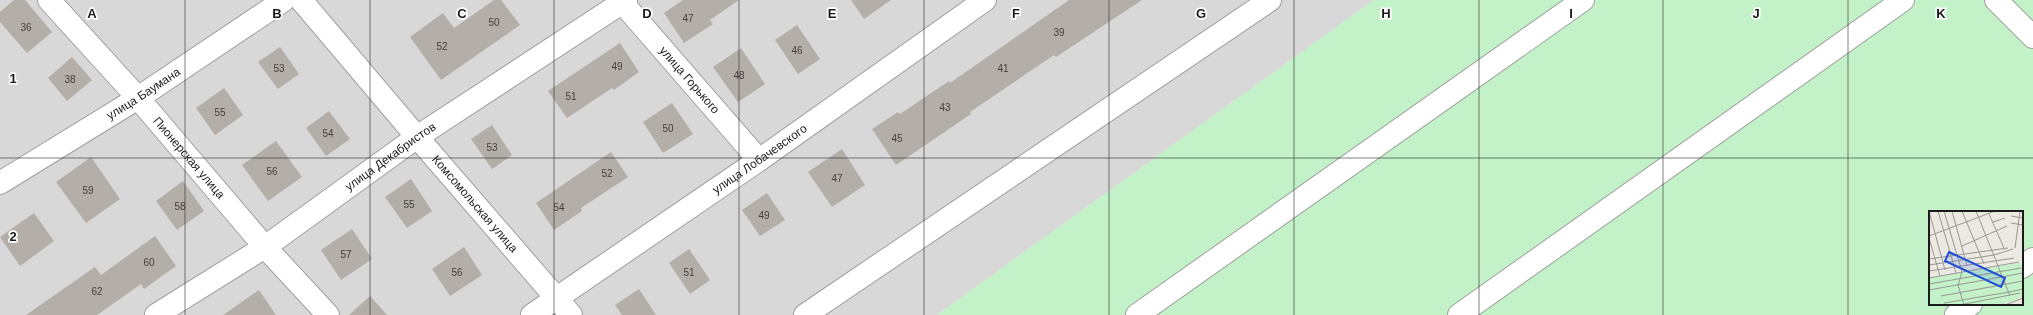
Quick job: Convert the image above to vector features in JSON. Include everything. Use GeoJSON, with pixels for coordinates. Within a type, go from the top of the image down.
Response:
{"type":"FeatureCollection","features":[{"type":"Feature","properties":{"kind":"street","name":"Пионерская улица"},"geometry":{"type":"LineString","coordinates":[[49,0],[138,98],[265,246],[328,315]]}},
{"type":"Feature","properties":{"kind":"street","name":"улица Баумана"},"geometry":{"type":"LineString","coordinates":[[0,183],[138,98],[284,0]]}},
{"type":"Feature","properties":{"kind":"street","name":"Комсомольская улица"},"geometry":{"type":"LineString","coordinates":[[302,0],[417,137],[571,315]]}},
{"type":"Feature","properties":{"kind":"street","name":"улица Лобачевского"},"geometry":{"type":"LineString","coordinates":[[532,315],[759,160],[985,0]]}},
{"type":"Feature","properties":{"kind":"street"},"geometry":{"type":"LineString","coordinates":[[805,315],[1270,0]]}},
{"type":"Feature","properties":{"kind":"street"},"geometry":{"type":"LineString","coordinates":[[1136,315],[1583,0]]}},
{"type":"Feature","properties":{"kind":"street"},"geometry":{"type":"LineString","coordinates":[[1459,315],[1903,0]]}},
{"type":"Feature","properties":{"kind":"street"},"geometry":{"type":"LineString","coordinates":[[1996,0],[2033,37]]}},
{"type":"Feature","properties":{"kind":"street","name":"улица Декабристов"},"geometry":{"type":"LineString","coordinates":[[156,315],[265,246],[417,137],[623,1]]}},
{"type":"Feature","properties":{"kind":"street","name":"улица Горького"},"geometry":{"type":"LineString","coordinates":[[623,1],[759,160]]}},
{"type":"Feature","properties":{"kind":"street"},"geometry":{"type":"LineString","coordinates":[[2023,266],[2033,259]]}},
{"type":"Feature","properties":{"kind":"street"},"geometry":{"type":"LineString","coordinates":[[1956,315],[1970,305]]}},
{"type":"Feature","properties":{"kind":"shaded area"},"geometry":{"type":"Polygon","coordinates":[[[0,0],[1374,0],[937,315],[0,315],[0,0]]]}},
{"type":"Feature","properties":{"kind":"green space"},"geometry":{"type":"Polygon","coordinates":[[[1374,0],[2033,0],[2033,315],[937,315],[1374,0]]]}},
{"type":"Feature","properties":{"kind":"building"},"geometry":{"type":"Polygon","coordinates":[[[14,0],[25,0],[52,32],[27,53],[0,22],[0,12],[14,0]]]}},
{"type":"Feature","properties":{"kind":"building"},"geometry":{"type":"Polygon","coordinates":[[[494,0],[501,0],[520,25],[441,80],[410,37],[443,13],[454,28],[494,0]]]}},
{"type":"Feature","properties":{"kind":"building"},"geometry":{"type":"Polygon","coordinates":[[[683,0],[739,0],[710,20],[713,24],[684,43],[664,13],[683,0]]]}},
{"type":"Feature","properties":{"kind":"building"},"geometry":{"type":"Polygon","coordinates":[[[851,0],[891,0],[864,19],[851,0]]]}},
{"type":"Feature","properties":{"kind":"building"},"geometry":{"type":"Polygon","coordinates":[[[1069,0],[1142,0],[1056,57],[1054,55],[970,112],[971,114],[896,165],[872,129],[898,112],[900,114],[949,81],[950,83],[1069,0]]]}},
{"type":"Feature","properties":{"kind":"building"},"geometry":{"type":"Polygon","coordinates":[[[797,25],[820,59],[798,74],[775,40],[797,25]]]}},
{"type":"Feature","properties":{"kind":"building"},"geometry":{"type":"Polygon","coordinates":[[[620,43],[639,72],[614,90],[612,88],[567,118],[548,91],[620,43]]]}},
{"type":"Feature","properties":{"kind":"building"},"geometry":{"type":"Polygon","coordinates":[[[280,47],[299,74],[278,89],[258,62],[280,47]]]}},
{"type":"Feature","properties":{"kind":"building"},"geometry":{"type":"Polygon","coordinates":[[[741,48],[765,84],[738,102],[713,67],[741,48]]]}},
{"type":"Feature","properties":{"kind":"building"},"geometry":{"type":"Polygon","coordinates":[[[72,57],[92,80],[67,101],[48,78],[72,57]]]}},
{"type":"Feature","properties":{"kind":"building"},"geometry":{"type":"Polygon","coordinates":[[[224,88],[243,115],[215,135],[196,108],[224,88]]]}},
{"type":"Feature","properties":{"kind":"building"},"geometry":{"type":"Polygon","coordinates":[[[672,103],[693,134],[663,153],[643,122],[672,103]]]}},
{"type":"Feature","properties":{"kind":"building"},"geometry":{"type":"Polygon","coordinates":[[[329,111],[350,139],[326,156],[306,128],[329,111]]]}},
{"type":"Feature","properties":{"kind":"building"},"geometry":{"type":"Polygon","coordinates":[[[492,125],[512,155],[492,169],[471,139],[492,125]]]}},
{"type":"Feature","properties":{"kind":"building"},"geometry":{"type":"Polygon","coordinates":[[[276,141],[302,177],[268,201],[242,165],[276,141]]]}},
{"type":"Feature","properties":{"kind":"building"},"geometry":{"type":"Polygon","coordinates":[[[842,149],[865,185],[832,207],[808,172],[842,149]]]}},
{"type":"Feature","properties":{"kind":"building"},"geometry":{"type":"Polygon","coordinates":[[[611,152],[628,177],[581,208],[582,211],[554,230],[536,203],[611,152]]]}},
{"type":"Feature","properties":{"kind":"building"},"geometry":{"type":"Polygon","coordinates":[[[91,157],[120,199],[86,223],[56,182],[91,157]]]}},
{"type":"Feature","properties":{"kind":"building"},"geometry":{"type":"Polygon","coordinates":[[[411,179],[432,211],[407,228],[385,197],[411,179]]]}},
{"type":"Feature","properties":{"kind":"building"},"geometry":{"type":"Polygon","coordinates":[[[183,181],[204,211],[177,230],[156,201],[183,181]]]}},
{"type":"Feature","properties":{"kind":"building"},"geometry":{"type":"Polygon","coordinates":[[[767,193],[785,220],[760,236],[742,210],[767,193]]]}},
{"type":"Feature","properties":{"kind":"building"},"geometry":{"type":"Polygon","coordinates":[[[34,213],[54,241],[20,266],[0,237],[34,213]]]}},
{"type":"Feature","properties":{"kind":"building"},"geometry":{"type":"Polygon","coordinates":[[[352,229],[372,259],[341,280],[321,250],[352,229]]]}},
{"type":"Feature","properties":{"kind":"building"},"geometry":{"type":"Polygon","coordinates":[[[155,236],[176,266],[144,289],[141,284],[97,315],[26,315],[95,267],[101,275],[155,236]]]}},
{"type":"Feature","properties":{"kind":"building"},"geometry":{"type":"Polygon","coordinates":[[[464,247],[482,275],[450,296],[432,269],[464,247]]]}},
{"type":"Feature","properties":{"kind":"building"},"geometry":{"type":"Polygon","coordinates":[[[689,249],[710,280],[690,294],[669,263],[689,249]]]}},
{"type":"Feature","properties":{"kind":"building"},"geometry":{"type":"Polygon","coordinates":[[[639,289],[656,315],[622,315],[615,305],[639,289]]]}},
{"type":"Feature","properties":{"kind":"building"},"geometry":{"type":"Polygon","coordinates":[[[259,290],[276,315],[223,315],[259,290]]]}},
{"type":"Feature","properties":{"kind":"building"},"geometry":{"type":"Polygon","coordinates":[[[370,296],[387,315],[349,315],[370,296]]]}}]}
